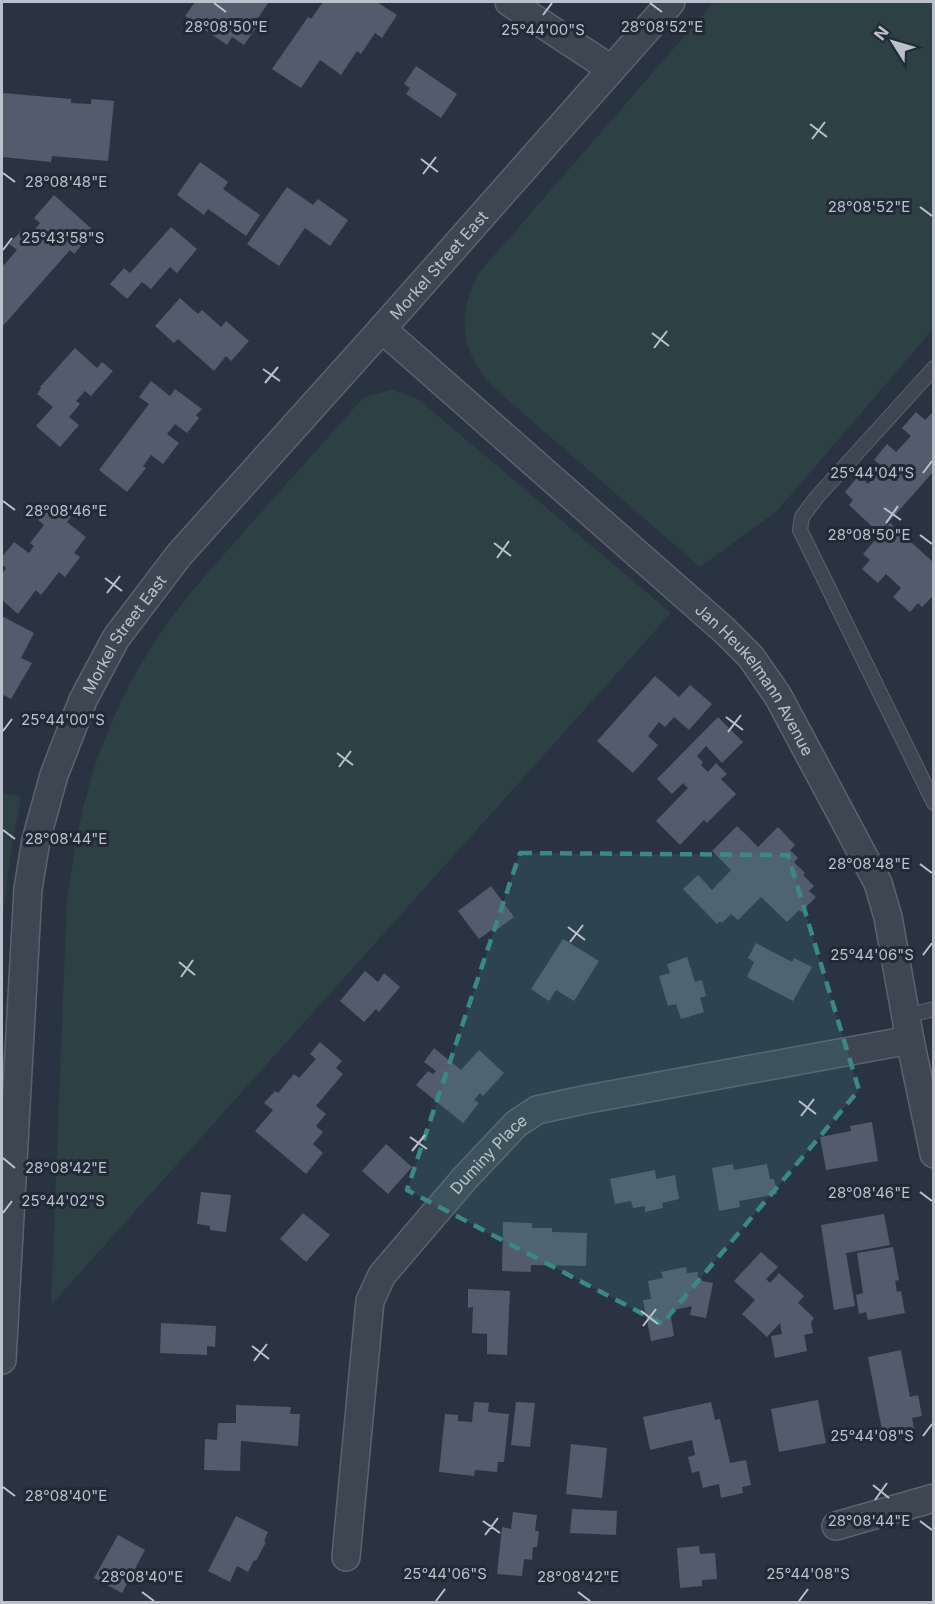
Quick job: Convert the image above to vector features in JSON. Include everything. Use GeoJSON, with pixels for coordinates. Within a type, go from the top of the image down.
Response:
{"type":"FeatureCollection","features":[{"type":"Feature","properties":{"kind":"street"},"geometry":{"type":"LineString","coordinates":[[509,2],[611,69]]}},
{"type":"Feature","properties":{"kind":"street","name":"Morkel Street East"},"geometry":{"type":"LineString","coordinates":[[2,1360],[25,920],[36,840],[54,776],[83,700],[116,638],[186,547],[670,2]]}},
{"type":"Feature","properties":{"kind":"street","name":"Jan Heukelmann Avenue"},"geometry":{"type":"LineString","coordinates":[[382,329],[724,630],[751,657],[778,696],[878,883],[888,917],[933,1154]]}},
{"type":"Feature","properties":{"kind":"street","name":"Duminy Place"},"geometry":{"type":"LineString","coordinates":[[346,1557],[369,1312],[374,1290],[382,1275],[507,1132],[537,1110],[908,1028]]}},
{"type":"Feature","properties":{"kind":"street"},"geometry":{"type":"LineString","coordinates":[[836,1526],[933,1498]]}},
{"type":"Feature","properties":{"kind":"lane"},"geometry":{"type":"LineString","coordinates":[[933,368],[817,497],[802,517],[800,530],[933,803]]}},
{"type":"Feature","properties":{"kind":"lane"},"geometry":{"type":"LineString","coordinates":[[908,1028],[933,1009]]}},
{"type":"Feature","properties":{"kind":"highlighted area"},"geometry":{"type":"Polygon","coordinates":[[[520,853],[788,855],[859,1090],[662,1324],[407,1190],[520,853]]]}},
{"type":"Feature","properties":{"kind":"green space"},"geometry":{"type":"Polygon","coordinates":[[[714,2],[933,2],[934,328],[777,511],[700,567],[492,386],[473,359],[465,333],[465,319],[471,290],[478,274],[714,2]]]}},
{"type":"Feature","properties":{"kind":"green space"},"geometry":{"type":"Polygon","coordinates":[[[393,390],[418,399],[671,613],[51,1305],[67,899],[85,801],[103,744],[138,669],[195,588],[364,397],[393,390]]]}},
{"type":"Feature","properties":{"kind":"green space"},"geometry":{"type":"Polygon","coordinates":[[[2,793],[21,797],[12,844],[2,922],[2,793]]]}},
{"type":"Feature","properties":{"kind":"building"},"geometry":{"type":"Polygon","coordinates":[[[195,2],[269,2],[255,22],[258,25],[244,45],[232,37],[227,45],[185,16],[195,2]]]}},
{"type":"Feature","properties":{"kind":"building"},"geometry":{"type":"Polygon","coordinates":[[[323,2],[377,2],[397,15],[382,38],[375,33],[361,54],[357,51],[341,75],[320,60],[301,88],[272,69],[308,17],[311,19],[323,2]]]}},
{"type":"Feature","properties":{"kind":"building"},"geometry":{"type":"Polygon","coordinates":[[[416,66],[457,94],[441,118],[406,94],[410,88],[404,84],[416,66]]]}},
{"type":"Feature","properties":{"kind":"building"},"geometry":{"type":"Polygon","coordinates":[[[3,93],[71,99],[71,103],[91,104],[91,99],[114,101],[108,161],[52,156],[51,162],[2,157],[3,93]]]}},
{"type":"Feature","properties":{"kind":"building"},"geometry":{"type":"Polygon","coordinates":[[[200,162],[228,182],[223,189],[260,215],[246,236],[208,209],[204,215],[177,195],[200,162]]]}},
{"type":"Feature","properties":{"kind":"building"},"geometry":{"type":"Polygon","coordinates":[[[287,187],[313,205],[318,199],[348,220],[330,246],[305,228],[279,266],[247,244],[287,187]]]}},
{"type":"Feature","properties":{"kind":"building"},"geometry":{"type":"Polygon","coordinates":[[[54,195],[94,231],[74,254],[70,250],[2,327],[2,263],[4,265],[17,250],[9,244],[21,231],[29,237],[40,223],[34,218],[54,195]]]}},
{"type":"Feature","properties":{"kind":"building"},"geometry":{"type":"Polygon","coordinates":[[[171,227],[197,249],[177,273],[170,267],[151,289],[142,282],[127,299],[110,284],[124,268],[130,273],[171,227]]]}},
{"type":"Feature","properties":{"kind":"building"},"geometry":{"type":"Polygon","coordinates":[[[180,298],[198,314],[202,310],[221,327],[226,321],[249,341],[231,361],[226,356],[214,371],[178,339],[174,343],[155,326],[180,298]]]}},
{"type":"Feature","properties":{"kind":"building"},"geometry":{"type":"Polygon","coordinates":[[[75,348],[97,368],[102,362],[113,371],[91,396],[85,391],[76,401],[80,404],[69,417],[79,425],[60,447],[36,426],[53,407],[37,394],[40,387],[75,348]]]}},
{"type":"Feature","properties":{"kind":"building"},"geometry":{"type":"Polygon","coordinates":[[[151,381],[170,396],[175,389],[202,409],[196,415],[199,418],[187,433],[175,424],[167,434],[179,443],[163,464],[151,455],[143,466],[146,468],[127,492],[99,470],[149,404],[139,397],[151,381]]]}},
{"type":"Feature","properties":{"kind":"building"},"geometry":{"type":"Polygon","coordinates":[[[934,411],[934,471],[879,533],[849,505],[853,500],[845,492],[859,475],[868,484],[883,467],[874,460],[887,444],[896,452],[911,436],[902,428],[916,412],[925,420],[934,411]]]}},
{"type":"Feature","properties":{"kind":"building"},"geometry":{"type":"Polygon","coordinates":[[[53,502],[71,517],[67,522],[86,537],[74,553],[80,557],[65,577],[59,572],[41,595],[36,590],[18,614],[2,600],[2,574],[6,568],[2,564],[2,557],[14,542],[29,553],[34,546],[30,543],[44,525],[38,520],[53,502]]]}},
{"type":"Feature","properties":{"kind":"building"},"geometry":{"type":"Polygon","coordinates":[[[890,523],[934,563],[934,595],[922,607],[918,603],[910,612],[893,597],[901,588],[886,574],[878,583],[862,569],[870,560],[863,554],[890,523]]]}},
{"type":"Feature","properties":{"kind":"building"},"geometry":{"type":"Polygon","coordinates":[[[2,616],[34,633],[21,658],[32,663],[11,699],[4,695],[2,700],[2,616]]]}},
{"type":"Feature","properties":{"kind":"building"},"geometry":{"type":"Polygon","coordinates":[[[655,676],[679,697],[690,685],[712,704],[689,730],[674,717],[665,727],[659,722],[648,736],[658,745],[633,773],[597,741],[655,676]]]}},
{"type":"Feature","properties":{"kind":"building"},"geometry":{"type":"Polygon","coordinates":[[[718,717],[743,742],[722,763],[706,746],[697,756],[703,762],[701,765],[708,772],[716,763],[727,774],[721,779],[736,794],[707,823],[704,820],[680,845],[656,821],[688,788],[683,783],[672,794],[657,779],[718,717]]]}},
{"type":"Feature","properties":{"kind":"building"},"geometry":{"type":"Polygon","coordinates":[[[737,826],[758,847],[778,827],[795,845],[790,850],[798,858],[794,862],[814,886],[809,891],[816,897],[787,922],[761,897],[738,920],[731,914],[722,923],[720,921],[717,924],[683,889],[698,875],[712,890],[731,870],[712,851],[737,826]]]}},
{"type":"Feature","properties":{"kind":"building"},"geometry":{"type":"Polygon","coordinates":[[[491,886],[514,917],[479,939],[458,911],[491,886]]]}},
{"type":"Feature","properties":{"kind":"building"},"geometry":{"type":"Polygon","coordinates":[[[563,939],[599,961],[574,1001],[556,990],[549,1001],[531,989],[563,939]]]}},
{"type":"Feature","properties":{"kind":"building"},"geometry":{"type":"Polygon","coordinates":[[[756,943],[792,962],[794,958],[812,967],[793,1001],[747,977],[754,962],[748,958],[756,943]]]}},
{"type":"Feature","properties":{"kind":"building"},"geometry":{"type":"Polygon","coordinates":[[[687,957],[695,982],[702,980],[706,996],[700,998],[704,1012],[681,1019],[676,1004],[668,1006],[659,976],[670,973],[667,964],[687,957]]]}},
{"type":"Feature","properties":{"kind":"building"},"geometry":{"type":"Polygon","coordinates":[[[365,971],[378,982],[384,973],[400,987],[379,1012],[376,1009],[364,1022],[340,1001],[365,971]]]}},
{"type":"Feature","properties":{"kind":"building"},"geometry":{"type":"Polygon","coordinates":[[[320,1042],[342,1061],[336,1068],[343,1074],[316,1106],[326,1114],[316,1126],[323,1132],[313,1144],[323,1153],[306,1174],[255,1131],[273,1110],[264,1103],[275,1091],[278,1093],[294,1074],[299,1078],[316,1059],[310,1054],[320,1042]]]}},
{"type":"Feature","properties":{"kind":"building"},"geometry":{"type":"Polygon","coordinates":[[[434,1048],[461,1070],[479,1050],[504,1073],[483,1096],[480,1093],[474,1100],[479,1103],[463,1123],[416,1085],[428,1071],[433,1074],[436,1071],[424,1062],[434,1048]]]}},
{"type":"Feature","properties":{"kind":"building"},"geometry":{"type":"Polygon","coordinates":[[[872,1122],[878,1161],[826,1170],[820,1137],[851,1131],[850,1126],[872,1122]]]}},
{"type":"Feature","properties":{"kind":"building"},"geometry":{"type":"Polygon","coordinates":[[[386,1144],[412,1167],[388,1194],[362,1171],[386,1144]]]}},
{"type":"Feature","properties":{"kind":"building"},"geometry":{"type":"Polygon","coordinates":[[[733,1164],[734,1170],[767,1164],[770,1179],[774,1179],[777,1194],[739,1201],[740,1207],[719,1211],[712,1168],[733,1164]]]}},
{"type":"Feature","properties":{"kind":"building"},"geometry":{"type":"Polygon","coordinates":[[[655,1170],[656,1179],[675,1175],[679,1199],[662,1203],[663,1208],[645,1212],[645,1206],[633,1208],[631,1201],[615,1204],[610,1179],[655,1170]]]}},
{"type":"Feature","properties":{"kind":"building"},"geometry":{"type":"Polygon","coordinates":[[[201,1192],[231,1195],[226,1232],[210,1230],[210,1226],[197,1224],[201,1192]]]}},
{"type":"Feature","properties":{"kind":"building"},"geometry":{"type":"Polygon","coordinates":[[[303,1213],[330,1235],[306,1262],[280,1239],[303,1213]]]}},
{"type":"Feature","properties":{"kind":"building"},"geometry":{"type":"Polygon","coordinates":[[[884,1214],[890,1245],[846,1253],[855,1306],[834,1310],[821,1225],[884,1214]]]}},
{"type":"Feature","properties":{"kind":"building"},"geometry":{"type":"Polygon","coordinates":[[[503,1222],[532,1223],[532,1228],[552,1228],[552,1232],[587,1233],[586,1266],[531,1265],[531,1272],[502,1271],[503,1222]]]}},
{"type":"Feature","properties":{"kind":"building"},"geometry":{"type":"Polygon","coordinates":[[[893,1247],[899,1280],[895,1281],[897,1292],[901,1291],[905,1313],[868,1320],[866,1312],[859,1314],[856,1295],[863,1293],[857,1253],[893,1247]]]}},
{"type":"Feature","properties":{"kind":"building"},"geometry":{"type":"Polygon","coordinates":[[[761,1252],[778,1267],[766,1279],[770,1283],[779,1273],[804,1296],[798,1303],[814,1318],[811,1322],[813,1333],[804,1335],[807,1351],[775,1358],[771,1336],[782,1334],[780,1323],[767,1337],[742,1314],[755,1300],[734,1281],[761,1252]]]}},
{"type":"Feature","properties":{"kind":"building"},"geometry":{"type":"Polygon","coordinates":[[[686,1267],[687,1273],[698,1272],[697,1280],[713,1283],[706,1318],[690,1315],[692,1306],[670,1311],[674,1336],[651,1341],[643,1300],[651,1299],[648,1281],[663,1278],[661,1272],[686,1267]]]}},
{"type":"Feature","properties":{"kind":"building"},"geometry":{"type":"Polygon","coordinates":[[[468,1289],[510,1291],[507,1355],[487,1354],[487,1334],[472,1333],[473,1307],[468,1308],[468,1289]]]}},
{"type":"Feature","properties":{"kind":"building"},"geometry":{"type":"Polygon","coordinates":[[[161,1323],[216,1326],[215,1347],[207,1346],[207,1355],[160,1353],[161,1323]]]}},
{"type":"Feature","properties":{"kind":"building"},"geometry":{"type":"Polygon","coordinates":[[[901,1350],[910,1397],[918,1395],[922,1416],[912,1418],[914,1429],[898,1432],[898,1427],[882,1430],[868,1357],[901,1350]]]}},
{"type":"Feature","properties":{"kind":"building"},"geometry":{"type":"Polygon","coordinates":[[[818,1400],[826,1443],[779,1452],[771,1409],[818,1400]]]}},
{"type":"Feature","properties":{"kind":"building"},"geometry":{"type":"Polygon","coordinates":[[[474,1402],[489,1403],[488,1412],[509,1414],[504,1462],[498,1462],[497,1472],[475,1470],[474,1476],[439,1472],[445,1414],[458,1415],[458,1421],[472,1422],[474,1402]]]}},
{"type":"Feature","properties":{"kind":"building"},"geometry":{"type":"Polygon","coordinates":[[[516,1402],[535,1403],[530,1447],[511,1445],[516,1402]]]}},
{"type":"Feature","properties":{"kind":"building"},"geometry":{"type":"Polygon","coordinates":[[[711,1402],[715,1420],[720,1419],[730,1463],[746,1460],[751,1485],[742,1487],[743,1493],[721,1498],[719,1484],[703,1488],[699,1471],[692,1473],[688,1457],[695,1455],[692,1440],[650,1450],[643,1417],[711,1402]]]}},
{"type":"Feature","properties":{"kind":"building"},"geometry":{"type":"Polygon","coordinates":[[[236,1405],[291,1407],[290,1414],[300,1414],[298,1446],[241,1441],[240,1471],[204,1470],[205,1439],[217,1440],[218,1423],[236,1423],[236,1405]]]}},
{"type":"Feature","properties":{"kind":"building"},"geometry":{"type":"Polygon","coordinates":[[[571,1444],[607,1448],[602,1498],[566,1494],[571,1444]]]}},
{"type":"Feature","properties":{"kind":"building"},"geometry":{"type":"Polygon","coordinates":[[[572,1509],[617,1511],[616,1535],[570,1533],[572,1509]]]}},
{"type":"Feature","properties":{"kind":"building"},"geometry":{"type":"Polygon","coordinates":[[[513,1512],[537,1515],[535,1531],[539,1531],[537,1547],[533,1547],[532,1560],[524,1559],[522,1576],[497,1574],[502,1527],[511,1529],[513,1512]]]}},
{"type":"Feature","properties":{"kind":"building"},"geometry":{"type":"Polygon","coordinates":[[[236,1516],[268,1532],[264,1541],[266,1542],[248,1572],[237,1566],[230,1582],[208,1571],[236,1516]]]}},
{"type":"Feature","properties":{"kind":"building"},"geometry":{"type":"Polygon","coordinates":[[[118,1535],[145,1550],[122,1593],[94,1578],[118,1535]]]}},
{"type":"Feature","properties":{"kind":"building"},"geometry":{"type":"Polygon","coordinates":[[[699,1546],[700,1554],[715,1553],[717,1579],[702,1580],[702,1586],[680,1588],[677,1548],[699,1546]]]}}]}
